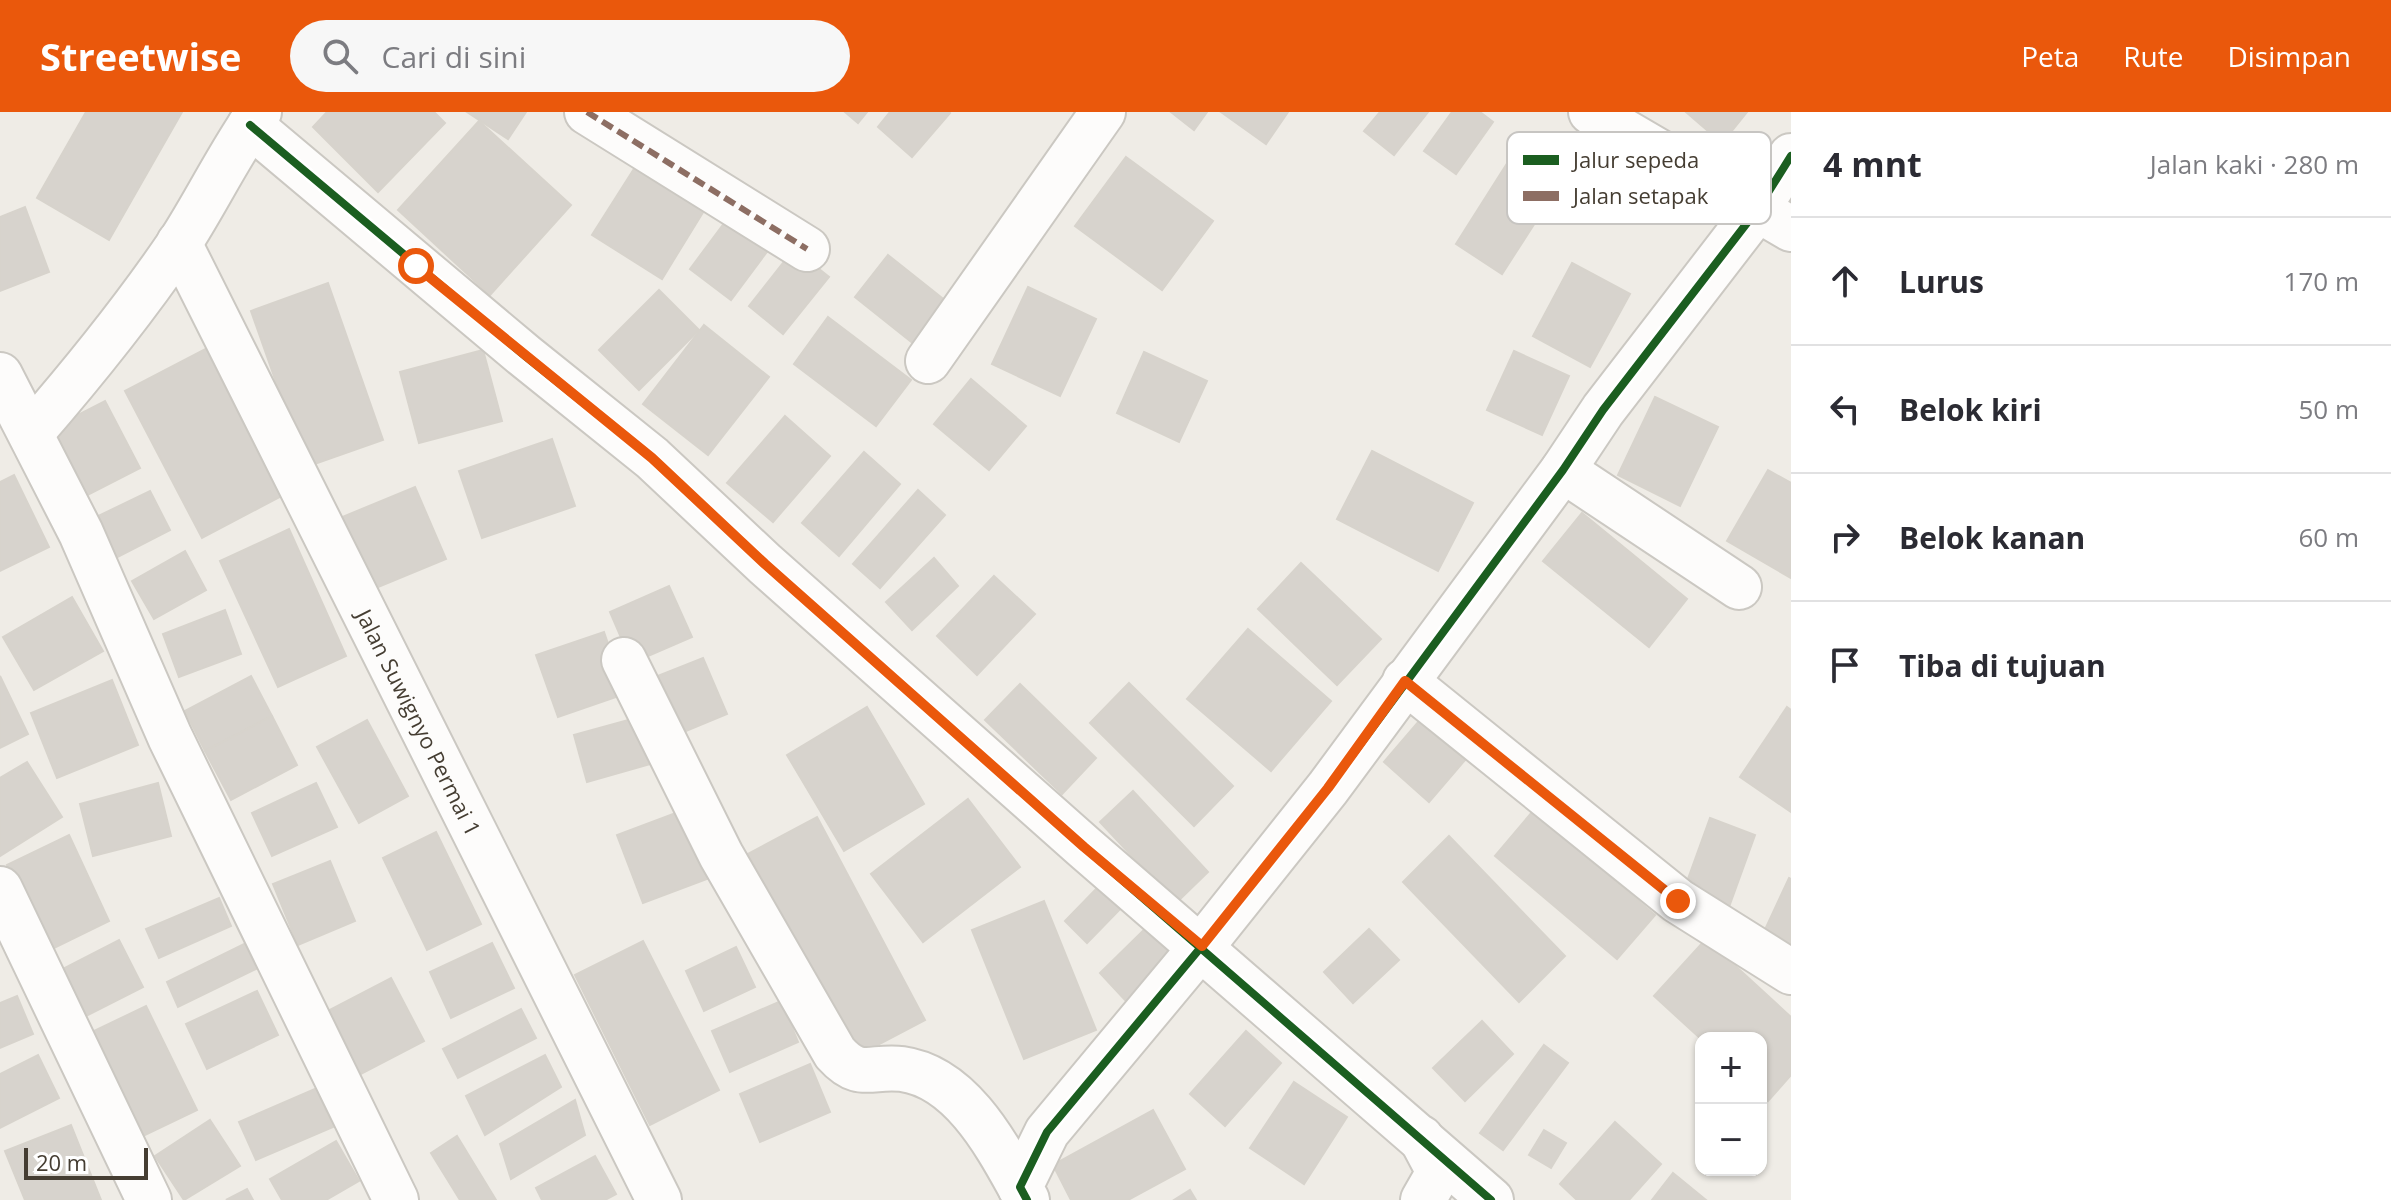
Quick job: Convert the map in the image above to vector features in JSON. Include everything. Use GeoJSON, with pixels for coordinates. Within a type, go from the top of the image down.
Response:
{"type":"FeatureCollection","features":[{"type":"Feature","properties":{"kind":"street"},"geometry":{"type":"LineString","coordinates":[[587,112],[807,249]]}},
{"type":"Feature","properties":{"kind":"street"},"geometry":{"type":"LineString","coordinates":[[928,361],[1103,112]]}},
{"type":"Feature","properties":{"kind":"street"},"geometry":{"type":"LineString","coordinates":[[1591,112],[1625,132]]}},
{"type":"Feature","properties":{"kind":"street"},"geometry":{"type":"LineString","coordinates":[[31,433],[94,360],[179,243],[218,183],[254,118],[500,336],[652,458],[765,564],[1084,847],[1202,946],[1491,1200]]}},
{"type":"Feature","properties":{"kind":"street"},"geometry":{"type":"LineString","coordinates":[[1774,220],[1791,156]]}},
{"type":"Feature","properties":{"kind":"street"},"geometry":{"type":"LineString","coordinates":[[1024,1194],[1047,1132],[1328,788],[1563,470],[1603,410],[1770,224]]}},
{"type":"Feature","properties":{"kind":"street","name":"Jalan Suwignyo Permai 1"},"geometry":{"type":"LineString","coordinates":[[179,243],[659,1200]]}},
{"type":"Feature","properties":{"kind":"street"},"geometry":{"type":"LineString","coordinates":[[0,375],[81,533],[170,737],[396,1200]]}},
{"type":"Feature","properties":{"kind":"street"},"geometry":{"type":"LineString","coordinates":[[1563,470],[1739,587]]}},
{"type":"Feature","properties":{"kind":"street"},"geometry":{"type":"LineString","coordinates":[[624,660],[721,855],[835,1053],[847,1067],[867,1071],[903,1069],[942,1085],[972,1110],[1024,1194]]}},
{"type":"Feature","properties":{"kind":"street"},"geometry":{"type":"LineString","coordinates":[[1405,681],[1678,901],[1791,972]]}},
{"type":"Feature","properties":{"kind":"street"},"geometry":{"type":"LineString","coordinates":[[0,889],[149,1200]]}},
{"type":"Feature","properties":{"kind":"street"},"geometry":{"type":"LineString","coordinates":[[1421,1138],[1439,1172],[1423,1200]]}},
{"type":"Feature","properties":{"kind":"building"},"geometry":{"type":"Polygon","coordinates":[[[86,112],[182,112],[109,240],[37,198],[86,112]]]}},
{"type":"Feature","properties":{"kind":"building"},"geometry":{"type":"Polygon","coordinates":[[[327,112],[434,112],[445,123],[378,192],[313,127],[327,112]]]}},
{"type":"Feature","properties":{"kind":"building"},"geometry":{"type":"Polygon","coordinates":[[[467,112],[526,112],[508,139],[467,112]]]}},
{"type":"Feature","properties":{"kind":"building"},"geometry":{"type":"Polygon","coordinates":[[[845,112],[867,112],[858,123],[845,112]]]}},
{"type":"Feature","properties":{"kind":"building"},"geometry":{"type":"Polygon","coordinates":[[[890,112],[950,113],[912,157],[878,127],[890,112]]]}},
{"type":"Feature","properties":{"kind":"building"},"geometry":{"type":"Polygon","coordinates":[[[1171,112],[1207,112],[1194,130],[1171,112]]]}},
{"type":"Feature","properties":{"kind":"building"},"geometry":{"type":"Polygon","coordinates":[[[1221,112],[1288,112],[1266,144],[1221,112]]]}},
{"type":"Feature","properties":{"kind":"building"},"geometry":{"type":"Polygon","coordinates":[[[1380,112],[1428,112],[1394,155],[1364,131],[1380,112]]]}},
{"type":"Feature","properties":{"kind":"building"},"geometry":{"type":"Polygon","coordinates":[[[1452,112],[1480,112],[1493,122],[1456,174],[1424,151],[1452,112]]]}},
{"type":"Feature","properties":{"kind":"building"},"geometry":{"type":"Polygon","coordinates":[[[1686,112],[1747,112],[1731,132],[1709,132],[1686,112]]]}},
{"type":"Feature","properties":{"kind":"building"},"geometry":{"type":"Polygon","coordinates":[[[479,121],[571,205],[490,295],[398,210],[479,121]]]}},
{"type":"Feature","properties":{"kind":"building"},"geometry":{"type":"Polygon","coordinates":[[[644,153],[713,196],[662,279],[592,235],[644,153]]]}},
{"type":"Feature","properties":{"kind":"building"},"geometry":{"type":"Polygon","coordinates":[[[1126,157],[1213,221],[1162,290],[1075,226],[1126,157]]]}},
{"type":"Feature","properties":{"kind":"building"},"geometry":{"type":"Polygon","coordinates":[[[1507,164],[1507,224],[1534,224],[1502,274],[1456,244],[1507,164]]]}},
{"type":"Feature","properties":{"kind":"building"},"geometry":{"type":"Polygon","coordinates":[[[737,206],[778,237],[731,300],[690,269],[737,206]]]}},
{"type":"Feature","properties":{"kind":"building"},"geometry":{"type":"Polygon","coordinates":[[[25,207],[49,272],[0,291],[0,217],[25,207]]]}},
{"type":"Feature","properties":{"kind":"building"},"geometry":{"type":"Polygon","coordinates":[[[794,249],[829,277],[783,334],[749,306],[794,249]]]}},
{"type":"Feature","properties":{"kind":"building"},"geometry":{"type":"Polygon","coordinates":[[[888,255],[947,302],[914,344],[855,297],[888,255]]]}},
{"type":"Feature","properties":{"kind":"building"},"geometry":{"type":"Polygon","coordinates":[[[1572,263],[1630,294],[1590,367],[1533,336],[1572,263]]]}},
{"type":"Feature","properties":{"kind":"building"},"geometry":{"type":"Polygon","coordinates":[[[328,283],[383,440],[306,467],[251,311],[328,283]]]}},
{"type":"Feature","properties":{"kind":"building"},"geometry":{"type":"Polygon","coordinates":[[[1028,287],[1096,319],[1060,396],[992,364],[1028,287]]]}},
{"type":"Feature","properties":{"kind":"building"},"geometry":{"type":"Polygon","coordinates":[[[659,290],[699,330],[639,390],[599,350],[659,290]]]}},
{"type":"Feature","properties":{"kind":"building"},"geometry":{"type":"Polygon","coordinates":[[[828,317],[911,380],[876,426],[794,364],[828,317]]]}},
{"type":"Feature","properties":{"kind":"building"},"geometry":{"type":"Polygon","coordinates":[[[704,325],[769,377],[708,455],[643,404],[704,325]]]}},
{"type":"Feature","properties":{"kind":"building"},"geometry":{"type":"Polygon","coordinates":[[[213,345],[289,492],[202,538],[125,391],[213,345]]]}},
{"type":"Feature","properties":{"kind":"building"},"geometry":{"type":"Polygon","coordinates":[[[483,350],[502,421],[419,443],[400,372],[483,350]]]}},
{"type":"Feature","properties":{"kind":"building"},"geometry":{"type":"Polygon","coordinates":[[[1514,351],[1569,376],[1542,435],[1487,410],[1514,351]]]}},
{"type":"Feature","properties":{"kind":"building"},"geometry":{"type":"Polygon","coordinates":[[[1144,352],[1207,381],[1179,442],[1117,413],[1144,352]]]}},
{"type":"Feature","properties":{"kind":"building"},"geometry":{"type":"Polygon","coordinates":[[[971,379],[1026,426],[989,470],[934,424],[971,379]]]}},
{"type":"Feature","properties":{"kind":"building"},"geometry":{"type":"Polygon","coordinates":[[[1655,397],[1718,427],[1680,506],[1618,475],[1655,397]]]}},
{"type":"Feature","properties":{"kind":"building"},"geometry":{"type":"Polygon","coordinates":[[[105,401],[140,468],[72,503],[37,436],[105,401]]]}},
{"type":"Feature","properties":{"kind":"building"},"geometry":{"type":"Polygon","coordinates":[[[785,416],[830,456],[773,522],[727,483],[785,416]]]}},
{"type":"Feature","properties":{"kind":"building"},"geometry":{"type":"Polygon","coordinates":[[[552,439],[575,506],[482,538],[459,471],[552,439]]]}},
{"type":"Feature","properties":{"kind":"building"},"geometry":{"type":"Polygon","coordinates":[[[1372,451],[1473,503],[1438,571],[1337,519],[1372,451]]]}},
{"type":"Feature","properties":{"kind":"building"},"geometry":{"type":"Polygon","coordinates":[[[864,452],[900,484],[839,556],[802,523],[864,452]]]}},
{"type":"Feature","properties":{"kind":"building"},"geometry":{"type":"Polygon","coordinates":[[[1768,470],[1791,483],[1791,578],[1727,541],[1768,470]]]}},
{"type":"Feature","properties":{"kind":"building"},"geometry":{"type":"Polygon","coordinates":[[[14,475],[49,547],[0,571],[0,482],[14,475]]]}},
{"type":"Feature","properties":{"kind":"building"},"geometry":{"type":"Polygon","coordinates":[[[415,487],[446,559],[371,590],[340,518],[415,487]]]}},
{"type":"Feature","properties":{"kind":"building"},"geometry":{"type":"Polygon","coordinates":[[[918,490],[945,515],[880,588],[853,564],[918,490]]]}},
{"type":"Feature","properties":{"kind":"building"},"geometry":{"type":"Polygon","coordinates":[[[150,491],[170,530],[108,562],[88,521],[150,491]]]}},
{"type":"Feature","properties":{"kind":"building"},"geometry":{"type":"Polygon","coordinates":[[[1582,513],[1687,599],[1649,647],[1543,561],[1582,513]]]}},
{"type":"Feature","properties":{"kind":"building"},"geometry":{"type":"Polygon","coordinates":[[[289,529],[346,656],[278,687],[220,561],[289,529]]]}},
{"type":"Feature","properties":{"kind":"building"},"geometry":{"type":"Polygon","coordinates":[[[185,551],[206,590],[154,619],[132,581],[185,551]]]}},
{"type":"Feature","properties":{"kind":"building"},"geometry":{"type":"Polygon","coordinates":[[[934,558],[958,586],[912,630],[886,602],[934,558]]]}},
{"type":"Feature","properties":{"kind":"building"},"geometry":{"type":"Polygon","coordinates":[[[1301,563],[1381,639],[1337,685],[1258,609],[1301,563]]]}},
{"type":"Feature","properties":{"kind":"building"},"geometry":{"type":"Polygon","coordinates":[[[994,576],[1035,614],[977,675],[937,636],[994,576]]]}},
{"type":"Feature","properties":{"kind":"building"},"geometry":{"type":"Polygon","coordinates":[[[669,586],[692,637],[632,663],[610,612],[669,586]]]}},
{"type":"Feature","properties":{"kind":"building"},"geometry":{"type":"Polygon","coordinates":[[[72,597],[103,651],[34,690],[3,637],[72,597]]]}},
{"type":"Feature","properties":{"kind":"building"},"geometry":{"type":"Polygon","coordinates":[[[225,610],[241,654],[179,677],[163,634],[225,610]]]}},
{"type":"Feature","properties":{"kind":"building"},"geometry":{"type":"Polygon","coordinates":[[[1248,629],[1331,701],[1271,771],[1187,699],[1248,629]]]}},
{"type":"Feature","properties":{"kind":"building"},"geometry":{"type":"Polygon","coordinates":[[[604,632],[625,694],[558,717],[536,655],[604,632]]]}},
{"type":"Feature","properties":{"kind":"building"},"geometry":{"type":"Polygon","coordinates":[[[703,658],[727,714],[674,736],[650,679],[703,658]]]}},
{"type":"Feature","properties":{"kind":"building"},"geometry":{"type":"Polygon","coordinates":[[[0,676],[28,734],[0,748],[0,676]]]}},
{"type":"Feature","properties":{"kind":"building"},"geometry":{"type":"Polygon","coordinates":[[[251,676],[272,716],[205,751],[185,711],[251,676]]]}},
{"type":"Feature","properties":{"kind":"building"},"geometry":{"type":"Polygon","coordinates":[[[112,680],[138,745],[57,778],[31,713],[112,680]]]}},
{"type":"Feature","properties":{"kind":"building"},"geometry":{"type":"Polygon","coordinates":[[[1129,683],[1233,786],[1194,826],[1090,723],[1129,683]]]}},
{"type":"Feature","properties":{"kind":"building"},"geometry":{"type":"Polygon","coordinates":[[[1020,684],[1096,758],[1062,794],[985,720],[1020,684]]]}},
{"type":"Feature","properties":{"kind":"building"},"geometry":{"type":"Polygon","coordinates":[[[867,707],[924,804],[844,851],[787,755],[867,707]]]}},
{"type":"Feature","properties":{"kind":"building"},"geometry":{"type":"Polygon","coordinates":[[[1787,707],[1791,710],[1791,812],[1740,777],[1787,707]]]}},
{"type":"Feature","properties":{"kind":"building"},"geometry":{"type":"Polygon","coordinates":[[[272,716],[297,765],[231,800],[205,751],[272,716]]]}},
{"type":"Feature","properties":{"kind":"building"},"geometry":{"type":"Polygon","coordinates":[[[643,716],[657,762],[587,782],[574,735],[643,716]]]}},
{"type":"Feature","properties":{"kind":"building"},"geometry":{"type":"Polygon","coordinates":[[[367,720],[408,796],[359,823],[317,747],[367,720]]]}},
{"type":"Feature","properties":{"kind":"building"},"geometry":{"type":"Polygon","coordinates":[[[1420,720],[1465,760],[1429,802],[1384,762],[1420,720]]]}},
{"type":"Feature","properties":{"kind":"building"},"geometry":{"type":"Polygon","coordinates":[[[27,762],[62,817],[0,856],[0,778],[27,762]]]}},
{"type":"Feature","properties":{"kind":"building"},"geometry":{"type":"Polygon","coordinates":[[[158,783],[171,836],[93,856],[80,804],[158,783]]]}},
{"type":"Feature","properties":{"kind":"building"},"geometry":{"type":"Polygon","coordinates":[[[316,783],[337,827],[272,856],[252,813],[316,783]]]}},
{"type":"Feature","properties":{"kind":"building"},"geometry":{"type":"Polygon","coordinates":[[[1133,791],[1208,872],[1176,903],[1100,822],[1133,791]]]}},
{"type":"Feature","properties":{"kind":"building"},"geometry":{"type":"Polygon","coordinates":[[[968,799],[1020,867],[923,942],[871,874],[968,799]]]}},
{"type":"Feature","properties":{"kind":"building"},"geometry":{"type":"Polygon","coordinates":[[[681,811],[707,879],[643,903],[617,835],[681,811]]]}},
{"type":"Feature","properties":{"kind":"building"},"geometry":{"type":"Polygon","coordinates":[[[1533,811],[1655,915],[1617,959],[1495,856],[1533,811]]]}},
{"type":"Feature","properties":{"kind":"building"},"geometry":{"type":"Polygon","coordinates":[[[817,817],[925,1020],[855,1057],[748,854],[817,817]]]}},
{"type":"Feature","properties":{"kind":"building"},"geometry":{"type":"Polygon","coordinates":[[[1710,818],[1755,835],[1729,907],[1684,890],[1710,818]]]}},
{"type":"Feature","properties":{"kind":"building"},"geometry":{"type":"Polygon","coordinates":[[[436,832],[481,924],[427,950],[383,858],[436,832]]]}},
{"type":"Feature","properties":{"kind":"building"},"geometry":{"type":"Polygon","coordinates":[[[69,835],[109,921],[48,951],[7,865],[69,835]]]}},
{"type":"Feature","properties":{"kind":"building"},"geometry":{"type":"Polygon","coordinates":[[[1449,836],[1565,956],[1519,1002],[1403,882],[1449,836]]]}},
{"type":"Feature","properties":{"kind":"building"},"geometry":{"type":"Polygon","coordinates":[[[330,861],[355,921],[298,945],[273,884],[330,861]]]}},
{"type":"Feature","properties":{"kind":"building"},"geometry":{"type":"Polygon","coordinates":[[[1791,879],[1791,965],[1756,949],[1791,879]]]}},
{"type":"Feature","properties":{"kind":"building"},"geometry":{"type":"Polygon","coordinates":[[[1103,882],[1125,904],[1087,943],[1065,921],[1103,882]]]}},
{"type":"Feature","properties":{"kind":"building"},"geometry":{"type":"Polygon","coordinates":[[[219,898],[231,926],[159,958],[146,929],[219,898]]]}},
{"type":"Feature","properties":{"kind":"building"},"geometry":{"type":"Polygon","coordinates":[[[1044,901],[1096,1030],[1024,1059],[972,930],[1044,901]]]}},
{"type":"Feature","properties":{"kind":"building"},"geometry":{"type":"Polygon","coordinates":[[[1148,926],[1176,956],[1127,1002],[1100,973],[1148,926]]]}},
{"type":"Feature","properties":{"kind":"building"},"geometry":{"type":"Polygon","coordinates":[[[1369,929],[1399,960],[1353,1003],[1324,972],[1369,929]]]}},
{"type":"Feature","properties":{"kind":"building"},"geometry":{"type":"Polygon","coordinates":[[[1706,939],[1791,1017],[1791,1075],[1768,1101],[1767,1032],[1695,1034],[1654,996],[1706,939]]]}},
{"type":"Feature","properties":{"kind":"building"},"geometry":{"type":"Polygon","coordinates":[[[119,940],[143,987],[82,1018],[59,971],[119,940]]]}},
{"type":"Feature","properties":{"kind":"building"},"geometry":{"type":"Polygon","coordinates":[[[643,941],[719,1090],[650,1125],[575,975],[643,941]]]}},
{"type":"Feature","properties":{"kind":"building"},"geometry":{"type":"Polygon","coordinates":[[[246,943],[258,968],[178,1007],[167,982],[246,943]]]}},
{"type":"Feature","properties":{"kind":"building"},"geometry":{"type":"Polygon","coordinates":[[[492,943],[514,988],[451,1018],[430,972],[492,943]]]}},
{"type":"Feature","properties":{"kind":"building"},"geometry":{"type":"Polygon","coordinates":[[[736,947],[755,987],[704,1011],[686,971],[736,947]]]}},
{"type":"Feature","properties":{"kind":"building"},"geometry":{"type":"Polygon","coordinates":[[[391,978],[424,1041],[359,1075],[326,1012],[391,978]]]}},
{"type":"Feature","properties":{"kind":"building"},"geometry":{"type":"Polygon","coordinates":[[[257,991],[278,1035],[207,1069],[186,1024],[257,991]]]}},
{"type":"Feature","properties":{"kind":"building"},"geometry":{"type":"Polygon","coordinates":[[[17,996],[33,1034],[0,1048],[0,1003],[17,996]]]}},
{"type":"Feature","properties":{"kind":"building"},"geometry":{"type":"Polygon","coordinates":[[[781,1001],[798,1042],[730,1072],[712,1031],[781,1001]]]}},
{"type":"Feature","properties":{"kind":"building"},"geometry":{"type":"Polygon","coordinates":[[[146,1006],[197,1110],[143,1136],[92,1032],[146,1006]]]}},
{"type":"Feature","properties":{"kind":"building"},"geometry":{"type":"Polygon","coordinates":[[[521,1009],[536,1038],[458,1078],[443,1049],[521,1009]]]}},
{"type":"Feature","properties":{"kind":"building"},"geometry":{"type":"Polygon","coordinates":[[[1482,1021],[1513,1054],[1465,1101],[1433,1068],[1482,1021]]]}},
{"type":"Feature","properties":{"kind":"building"},"geometry":{"type":"Polygon","coordinates":[[[1246,1031],[1281,1063],[1225,1126],[1190,1094],[1246,1031]]]}},
{"type":"Feature","properties":{"kind":"building"},"geometry":{"type":"Polygon","coordinates":[[[1544,1045],[1568,1063],[1503,1150],[1480,1133],[1544,1045]]]}},
{"type":"Feature","properties":{"kind":"building"},"geometry":{"type":"Polygon","coordinates":[[[38,1055],[59,1098],[0,1128],[0,1074],[38,1055]]]}},
{"type":"Feature","properties":{"kind":"building"},"geometry":{"type":"Polygon","coordinates":[[[545,1055],[561,1087],[485,1135],[466,1096],[545,1055]]]}},
{"type":"Feature","properties":{"kind":"building"},"geometry":{"type":"Polygon","coordinates":[[[810,1064],[830,1112],[760,1142],[740,1094],[810,1064]]]}},
{"type":"Feature","properties":{"kind":"building"},"geometry":{"type":"Polygon","coordinates":[[[1294,1082],[1347,1117],[1304,1184],[1250,1148],[1294,1082]]]}},
{"type":"Feature","properties":{"kind":"building"},"geometry":{"type":"Polygon","coordinates":[[[317,1088],[333,1127],[256,1160],[239,1122],[317,1088]]]}},
{"type":"Feature","properties":{"kind":"building"},"geometry":{"type":"Polygon","coordinates":[[[575,1100],[585,1135],[511,1179],[500,1144],[575,1100]]]}},
{"type":"Feature","properties":{"kind":"building"},"geometry":{"type":"Polygon","coordinates":[[[1153,1110],[1185,1169],[1128,1200],[1071,1200],[1053,1165],[1153,1110]]]}},
{"type":"Feature","properties":{"kind":"building"},"geometry":{"type":"Polygon","coordinates":[[[210,1120],[240,1166],[184,1200],[155,1156],[210,1120]]]}},
{"type":"Feature","properties":{"kind":"building"},"geometry":{"type":"Polygon","coordinates":[[[1615,1122],[1661,1164],[1629,1200],[1577,1200],[1560,1184],[1615,1122]]]}},
{"type":"Feature","properties":{"kind":"building"},"geometry":{"type":"Polygon","coordinates":[[[71,1125],[101,1200],[25,1200],[5,1151],[71,1125]]]}},
{"type":"Feature","properties":{"kind":"building"},"geometry":{"type":"Polygon","coordinates":[[[1544,1130],[1566,1143],[1551,1168],[1529,1155],[1544,1130]]]}},
{"type":"Feature","properties":{"kind":"building"},"geometry":{"type":"Polygon","coordinates":[[[457,1136],[496,1200],[460,1200],[431,1153],[457,1136]]]}},
{"type":"Feature","properties":{"kind":"building"},"geometry":{"type":"Polygon","coordinates":[[[336,1141],[359,1181],[326,1200],[282,1200],[270,1179],[336,1141]]]}},
{"type":"Feature","properties":{"kind":"building"},"geometry":{"type":"Polygon","coordinates":[[[595,1156],[616,1194],[605,1200],[542,1200],[536,1188],[595,1156]]]}},
{"type":"Feature","properties":{"kind":"building"},"geometry":{"type":"Polygon","coordinates":[[[1673,1173],[1706,1200],[1652,1200],[1673,1173]]]}},
{"type":"Feature","properties":{"kind":"building"},"geometry":{"type":"Polygon","coordinates":[[[247,1189],[253,1200],[226,1200],[247,1189]]]}},
{"type":"Feature","properties":{"kind":"building"},"geometry":{"type":"Polygon","coordinates":[[[1190,1190],[1196,1200],[1174,1200],[1190,1190]]]}},
{"type":"Feature","properties":{"kind":"marked path"},"geometry":{"type":"LineString","coordinates":[[587,112],[807,249]]}},
{"type":"Feature","properties":{"kind":"cycle path"},"geometry":{"type":"LineString","coordinates":[[250,125],[525,356],[652,458],[765,564],[1084,847],[1491,1200]]}},
{"type":"Feature","properties":{"kind":"cycle path"},"geometry":{"type":"LineString","coordinates":[[1771,188],[1791,156]]}},
{"type":"Feature","properties":{"kind":"cycle path"},"geometry":{"type":"LineString","coordinates":[[1027,1200],[1020,1187],[1047,1132],[1328,788],[1563,470],[1603,410],[1746,224]]}},
{"type":"Feature","properties":{"kind":"route"},"geometry":{"type":"LineString","coordinates":[[416,266],[652,458],[765,564],[1084,847],[1202,946],[1328,788],[1405,681],[1678,901]]}}]}
